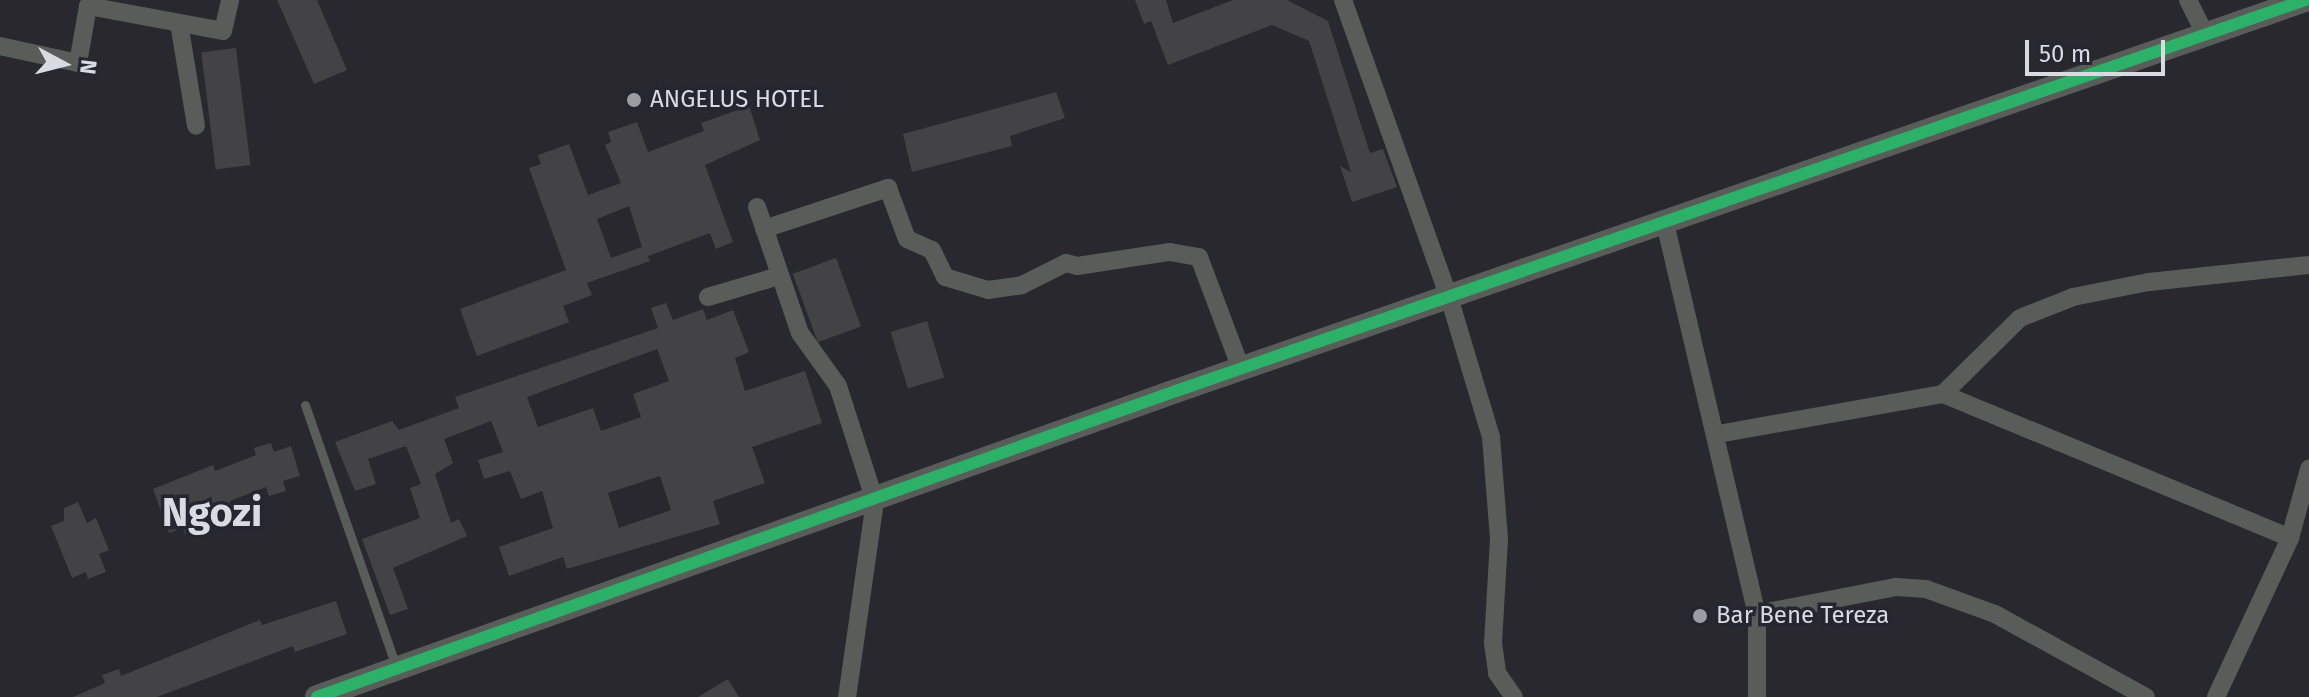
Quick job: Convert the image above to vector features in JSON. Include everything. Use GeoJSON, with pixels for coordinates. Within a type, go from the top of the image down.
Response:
{"type":"FeatureCollection","features":[{"type":"Feature","properties":{"kind":"street"},"geometry":{"type":"LineString","coordinates":[[0,46],[78,63],[88,3],[223,31],[230,0]]}},
{"type":"Feature","properties":{"kind":"street"},"geometry":{"type":"LineString","coordinates":[[1343,0],[1449,297],[1491,437],[1499,539],[1493,643],[1497,673],[1514,697]]}},
{"type":"Feature","properties":{"kind":"street"},"geometry":{"type":"LineString","coordinates":[[2188,0],[2206,36]]}},
{"type":"Feature","properties":{"kind":"street"},"geometry":{"type":"LineString","coordinates":[[317,697],[1241,369],[2305,0]]}},
{"type":"Feature","properties":{"kind":"street"},"geometry":{"type":"LineString","coordinates":[[179,23],[196,126]]}},
{"type":"Feature","properties":{"kind":"street"},"geometry":{"type":"LineString","coordinates":[[764,229],[888,188],[907,239],[932,250],[945,277],[988,290],[1022,285],[1066,263],[1170,252],[1199,257],[1241,369]]}},
{"type":"Feature","properties":{"kind":"street"},"geometry":{"type":"LineString","coordinates":[[757,207],[800,333],[838,386],[875,501],[847,697]]}},
{"type":"Feature","properties":{"kind":"street"},"geometry":{"type":"LineString","coordinates":[[1665,223],[1718,434],[1757,614],[1757,697]]}},
{"type":"Feature","properties":{"kind":"street"},"geometry":{"type":"LineString","coordinates":[[1943,394],[2020,318],[2073,297],[2149,282],[2309,265]]}},
{"type":"Feature","properties":{"kind":"street"},"geometry":{"type":"LineString","coordinates":[[708,297],[779,276]]}},
{"type":"Feature","properties":{"kind":"street"},"geometry":{"type":"LineString","coordinates":[[1718,434],[1943,394],[2290,538]]}},
{"type":"Feature","properties":{"kind":"street"},"geometry":{"type":"LineString","coordinates":[[2216,697],[2290,538],[2307,491],[2309,469]]}},
{"type":"Feature","properties":{"kind":"street"},"geometry":{"type":"LineString","coordinates":[[1757,614],[1896,587],[1926,589],[1995,614],[2146,697]]}},
{"type":"Feature","properties":{"kind":"lane"},"geometry":{"type":"LineString","coordinates":[[305,405],[397,670]]}},
{"type":"Feature","properties":{"kind":"building"},"geometry":{"type":"Polygon","coordinates":[[[277,0],[317,0],[347,70],[314,84],[277,0]]]}},
{"type":"Feature","properties":{"kind":"building"},"geometry":{"type":"Polygon","coordinates":[[[1135,0],[1166,0],[1173,23],[1233,0],[1287,0],[1328,21],[1370,153],[1383,149],[1397,187],[1352,202],[1340,166],[1351,172],[1309,41],[1272,25],[1168,65],[1151,21],[1144,24],[1135,0]]]}},
{"type":"Feature","properties":{"kind":"building"},"geometry":{"type":"Polygon","coordinates":[[[236,48],[250,165],[216,169],[201,52],[236,48]]]}},
{"type":"Feature","properties":{"kind":"building"},"geometry":{"type":"Polygon","coordinates":[[[1056,92],[1065,118],[1010,136],[1012,146],[912,172],[903,134],[1056,92]]]}},
{"type":"Feature","properties":{"kind":"building"},"geometry":{"type":"Polygon","coordinates":[[[749,106],[760,140],[705,165],[733,242],[716,249],[710,233],[648,256],[650,261],[587,283],[592,295],[563,306],[569,322],[477,356],[460,309],[566,270],[529,168],[541,164],[538,155],[569,144],[588,195],[621,183],[605,145],[611,142],[608,132],[637,122],[648,152],[704,131],[701,123],[749,106]],[[629,206],[597,219],[611,258],[642,247],[629,206]]]}},
{"type":"Feature","properties":{"kind":"building"},"geometry":{"type":"Polygon","coordinates":[[[836,258],[861,327],[818,342],[793,274],[836,258]]]}},
{"type":"Feature","properties":{"kind":"building"},"geometry":{"type":"Polygon","coordinates":[[[666,303],[673,320],[703,309],[707,320],[733,310],[749,352],[735,358],[745,391],[805,371],[822,423],[752,447],[765,483],[713,501],[720,524],[567,569],[563,557],[509,576],[499,547],[553,528],[542,491],[521,499],[510,471],[484,479],[478,460],[503,452],[491,421],[444,439],[453,463],[435,474],[451,523],[459,519],[467,536],[393,568],[408,609],[390,615],[362,539],[420,518],[410,488],[421,484],[406,446],[368,459],[376,484],[355,491],[335,442],[392,421],[399,430],[459,408],[455,397],[658,328],[651,308],[666,303]],[[657,349],[527,397],[538,427],[593,408],[601,431],[641,417],[633,394],[669,381],[657,349]],[[660,476],[608,493],[619,528],[671,510],[660,476]]]}},
{"type":"Feature","properties":{"kind":"building"},"geometry":{"type":"Polygon","coordinates":[[[927,321],[944,377],[908,389],[891,332],[927,321]]]}},
{"type":"Feature","properties":{"kind":"building"},"geometry":{"type":"Polygon","coordinates":[[[271,443],[274,452],[291,446],[300,476],[283,481],[286,491],[269,496],[266,487],[230,501],[235,514],[185,534],[183,528],[169,533],[153,489],[213,465],[215,471],[256,455],[254,448],[271,443]]]}},
{"type":"Feature","properties":{"kind":"building"},"geometry":{"type":"Polygon","coordinates":[[[78,502],[87,523],[96,518],[109,550],[99,554],[106,572],[88,579],[86,572],[72,578],[51,526],[64,521],[64,508],[78,502]]]}},
{"type":"Feature","properties":{"kind":"building"},"geometry":{"type":"Polygon","coordinates":[[[336,601],[347,634],[295,652],[293,646],[157,697],[73,697],[105,683],[102,675],[119,669],[121,676],[260,620],[262,625],[336,601]]]}},
{"type":"Feature","properties":{"kind":"building"},"geometry":{"type":"Polygon","coordinates":[[[728,679],[739,697],[698,697],[728,679]]]}},
{"type":"Feature","properties":{"kind":"cycle path"},"geometry":{"type":"LineString","coordinates":[[317,697],[1176,391],[2305,0]]}},
{"type":"Feature","properties":{"kind":"place","name":"ANGELUS HOTEL"},"geometry":{"type":"Point","coordinates":[634,100]}},
{"type":"Feature","properties":{"kind":"place","name":"Bar Bene Tereza"},"geometry":{"type":"Point","coordinates":[1700,616]}},
{"type":"Feature","properties":{"kind":"district","name":"Ngozi"},"geometry":{"type":"Point","coordinates":[212,513]}}]}
